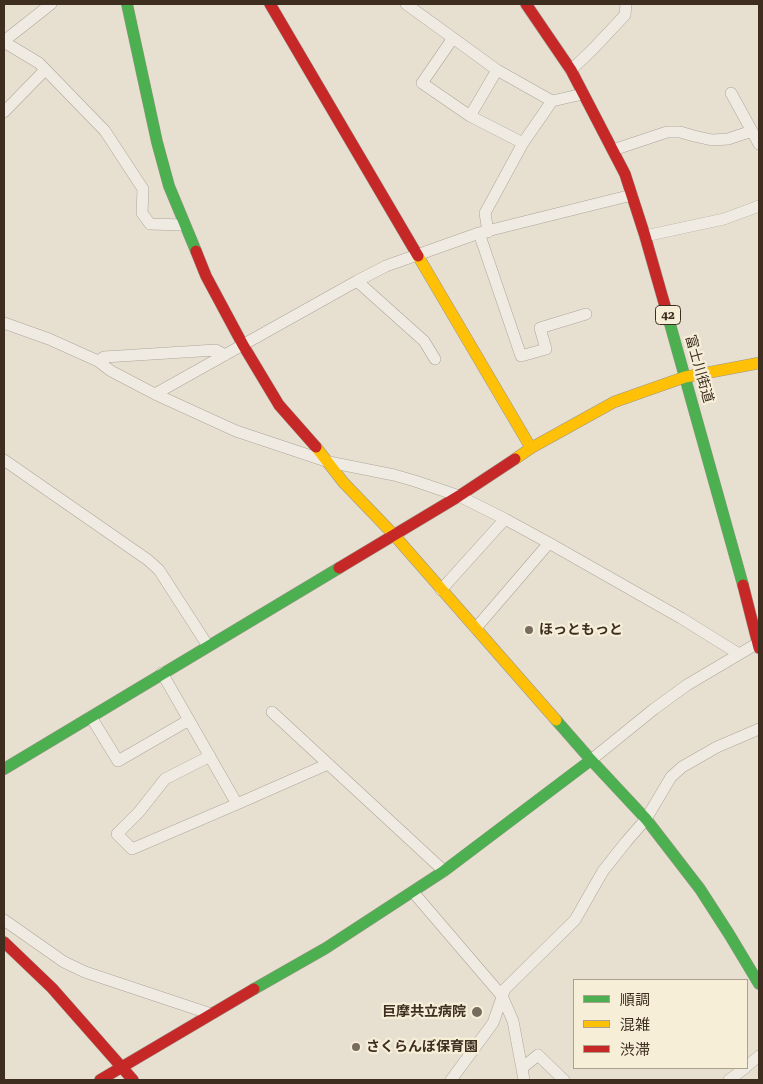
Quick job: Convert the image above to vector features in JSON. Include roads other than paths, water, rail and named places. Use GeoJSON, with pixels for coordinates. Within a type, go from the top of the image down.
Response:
{"type":"FeatureCollection","features":[{"type":"Feature","properties":{"kind":"street"},"geometry":{"type":"LineString","coordinates":[[51,4],[4,41],[39,63],[105,131],[143,189],[142,213],[150,224],[184,225]]}},
{"type":"Feature","properties":{"kind":"street"},"geometry":{"type":"LineString","coordinates":[[127,4],[157,142],[169,186],[206,276],[243,345],[279,405],[343,482],[394,535],[591,760],[646,819],[700,889],[759,984]]}},
{"type":"Feature","properties":{"kind":"street"},"geometry":{"type":"LineString","coordinates":[[270,4],[531,448]]}},
{"type":"Feature","properties":{"kind":"street"},"geometry":{"type":"LineString","coordinates":[[406,4],[497,70],[552,101],[583,94]]}},
{"type":"Feature","properties":{"kind":"street","name":"富士川街道"},"geometry":{"type":"LineString","coordinates":[[526,4],[571,70],[625,174],[646,236],[759,645]]}},
{"type":"Feature","properties":{"kind":"street"},"geometry":{"type":"LineString","coordinates":[[571,70],[593,49],[625,9],[635,4]]}},
{"type":"Feature","properties":{"kind":"street"},"geometry":{"type":"LineString","coordinates":[[453,38],[422,83],[470,116],[523,143]]}},
{"type":"Feature","properties":{"kind":"street"},"geometry":{"type":"LineString","coordinates":[[4,112],[46,70]]}},
{"type":"Feature","properties":{"kind":"street"},"geometry":{"type":"LineString","coordinates":[[470,116],[497,70]]}},
{"type":"Feature","properties":{"kind":"street"},"geometry":{"type":"LineString","coordinates":[[731,93],[759,144]]}},
{"type":"Feature","properties":{"kind":"street"},"geometry":{"type":"LineString","coordinates":[[552,101],[523,143],[485,213],[484,232],[521,356],[546,349],[540,328],[586,314]]}},
{"type":"Feature","properties":{"kind":"street"},"geometry":{"type":"LineString","coordinates":[[613,150],[668,132],[680,132],[712,140],[728,139],[752,130]]}},
{"type":"Feature","properties":{"kind":"street"},"geometry":{"type":"LineString","coordinates":[[155,394],[386,266],[484,232],[632,195]]}},
{"type":"Feature","properties":{"kind":"street"},"geometry":{"type":"LineString","coordinates":[[646,236],[724,219],[759,206]]}},
{"type":"Feature","properties":{"kind":"street"},"geometry":{"type":"LineString","coordinates":[[357,281],[424,341],[435,359]]}},
{"type":"Feature","properties":{"kind":"street"},"geometry":{"type":"LineString","coordinates":[[4,323],[49,339],[98,361],[111,371],[155,394],[236,431],[328,462],[401,477],[459,496],[505,518],[550,543],[680,618],[738,654]]}},
{"type":"Feature","properties":{"kind":"street"},"geometry":{"type":"LineString","coordinates":[[98,361],[104,357],[216,350],[225,355]]}},
{"type":"Feature","properties":{"kind":"street"},"geometry":{"type":"LineString","coordinates":[[4,770],[162,673],[459,496],[531,448],[614,402],[685,377],[759,363]]}},
{"type":"Feature","properties":{"kind":"street"},"geometry":{"type":"LineString","coordinates":[[4,460],[148,560],[159,570],[208,646]]}},
{"type":"Feature","properties":{"kind":"street"},"geometry":{"type":"LineString","coordinates":[[441,590],[505,518]]}},
{"type":"Feature","properties":{"kind":"street"},"geometry":{"type":"LineString","coordinates":[[476,628],[550,543]]}},
{"type":"Feature","properties":{"kind":"street"},"geometry":{"type":"LineString","coordinates":[[100,1080],[326,948],[413,892],[591,760],[687,685],[738,654],[759,645]]}},
{"type":"Feature","properties":{"kind":"street"},"geometry":{"type":"LineString","coordinates":[[162,673],[237,804]]}},
{"type":"Feature","properties":{"kind":"street"},"geometry":{"type":"LineString","coordinates":[[272,712],[444,870]]}},
{"type":"Feature","properties":{"kind":"street"},"geometry":{"type":"LineString","coordinates":[[91,717],[118,761],[189,720]]}},
{"type":"Feature","properties":{"kind":"street"},"geometry":{"type":"LineString","coordinates":[[451,1080],[493,1023],[506,989],[575,920],[603,871],[646,819],[671,777],[682,767],[718,747],[759,729]]}},
{"type":"Feature","properties":{"kind":"street"},"geometry":{"type":"LineString","coordinates":[[210,756],[165,779],[139,812],[117,834],[132,849],[328,764]]}},
{"type":"Feature","properties":{"kind":"street"},"geometry":{"type":"LineString","coordinates":[[413,892],[502,996],[513,1021],[524,1080]]}},
{"type":"Feature","properties":{"kind":"street"},"geometry":{"type":"LineString","coordinates":[[4,920],[64,962],[85,972],[211,1014]]}},
{"type":"Feature","properties":{"kind":"street"},"geometry":{"type":"LineString","coordinates":[[4,942],[52,988],[133,1080]]}},
{"type":"Feature","properties":{"kind":"street"},"geometry":{"type":"LineString","coordinates":[[522,1068],[538,1054],[564,1080]]}},
{"type":"Feature","properties":{"kind":"street"},"geometry":{"type":"LineString","coordinates":[[748,1065],[759,1056]]}},
{"type":"Feature","properties":{"kind":"street"},"geometry":{"type":"LineString","coordinates":[[729,1080],[743,1069]]}},
{"type":"Feature","properties":{"kind":"place","name":"ほっともっと"},"geometry":{"type":"Point","coordinates":[529,630]}},
{"type":"Feature","properties":{"kind":"place","name":"巨摩共立病院"},"geometry":{"type":"Point","coordinates":[477,1012]}},
{"type":"Feature","properties":{"kind":"place","name":"さくらんぼ保育園"},"geometry":{"type":"Point","coordinates":[356,1047]}}]}
